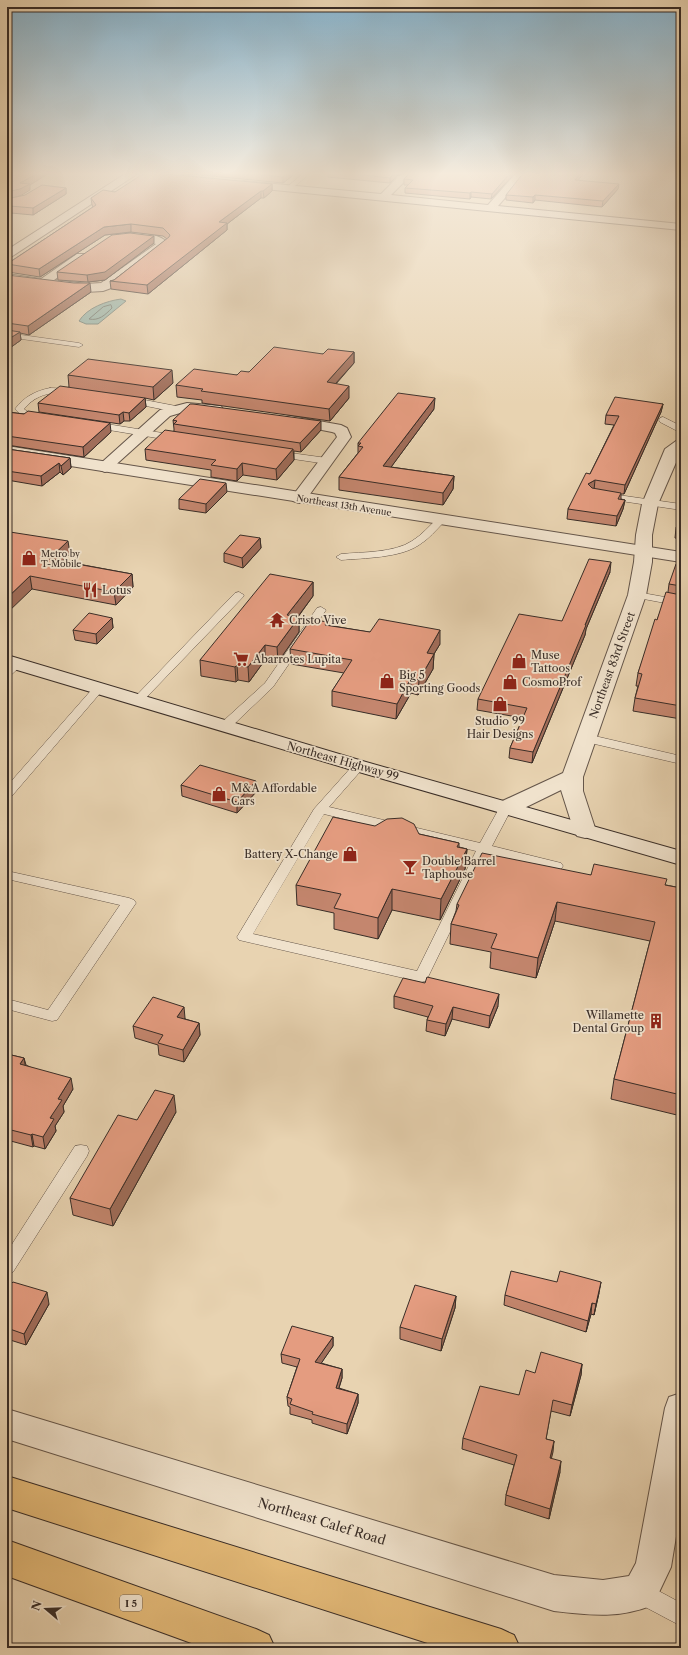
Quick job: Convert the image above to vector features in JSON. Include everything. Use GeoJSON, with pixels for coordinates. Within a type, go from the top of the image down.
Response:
{"type":"FeatureCollection","features":[{"type":"Feature","properties":{"kind":"highway"},"geometry":{"type":"LineString","coordinates":[[7,1492],[501,1648]]}},
{"type":"Feature","properties":{"kind":"highway","name":"I 5"},"geometry":{"type":"LineString","coordinates":[[7,1558],[256,1648]]}},
{"type":"Feature","properties":{"kind":"street"},"geometry":{"type":"LineString","coordinates":[[7,255],[16,249]]}},
{"type":"Feature","properties":{"kind":"street"},"geometry":{"type":"LineString","coordinates":[[43,283],[92,249]]}},
{"type":"Feature","properties":{"kind":"street"},"geometry":{"type":"LineString","coordinates":[[7,278],[86,288],[101,287],[110,284],[157,249]]}},
{"type":"Feature","properties":{"kind":"street"},"geometry":{"type":"LineString","coordinates":[[105,467],[162,415],[176,409],[194,407],[228,411]]}},
{"type":"Feature","properties":{"kind":"street"},"geometry":{"type":"LineString","coordinates":[[279,418],[326,425],[342,431],[344,437],[343,441],[299,498]]}},
{"type":"Feature","properties":{"kind":"street","name":"Northeast 83rd Street"},"geometry":{"type":"LineString","coordinates":[[585,831],[572,792],[572,777],[637,595],[644,535],[651,503],[673,449],[681,444]]}},
{"type":"Feature","properties":{"kind":"street","name":"Northeast 13th Avenue"},"geometry":{"type":"LineString","coordinates":[[7,451],[681,557]]}},
{"type":"Feature","properties":{"kind":"street","name":"Northeast Highway 99"},"geometry":{"type":"LineString","coordinates":[[10,666],[98,689],[359,766],[681,858]]}},
{"type":"Feature","properties":{"kind":"street"},"geometry":{"type":"LineString","coordinates":[[506,808],[572,777]]}},
{"type":"Feature","properties":{"kind":"street"},"geometry":{"type":"LineString","coordinates":[[640,1592],[653,1567],[681,1408]]}},
{"type":"Feature","properties":{"kind":"street","name":"Northeast Calef Road"},"geometry":{"type":"LineString","coordinates":[[7,1424],[554,1593],[603,1598],[640,1592]]}},
{"type":"Feature","properties":{"kind":"lane"},"geometry":{"type":"LineString","coordinates":[[7,335],[79,344]]}},
{"type":"Feature","properties":{"kind":"lane"},"geometry":{"type":"LineString","coordinates":[[50,418],[25,414],[20,412],[20,407],[40,393],[52,390],[84,393]]}},
{"type":"Feature","properties":{"kind":"lane"},"geometry":{"type":"LineString","coordinates":[[121,398],[176,409]]}},
{"type":"Feature","properties":{"kind":"lane"},"geometry":{"type":"LineString","coordinates":[[663,420],[681,430]]}},
{"type":"Feature","properties":{"kind":"lane"},"geometry":{"type":"LineString","coordinates":[[88,424],[183,440]]}},
{"type":"Feature","properties":{"kind":"lane"},"geometry":{"type":"LineString","coordinates":[[268,452],[327,461]]}},
{"type":"Feature","properties":{"kind":"lane"},"geometry":{"type":"LineString","coordinates":[[594,494],[681,507]]}},
{"type":"Feature","properties":{"kind":"lane"},"geometry":{"type":"LineString","coordinates":[[341,557],[410,547],[425,536],[441,520]]}},
{"type":"Feature","properties":{"kind":"lane"},"geometry":{"type":"LineString","coordinates":[[137,701],[239,595]]}},
{"type":"Feature","properties":{"kind":"lane"},"geometry":{"type":"LineString","coordinates":[[637,595],[681,603]]}},
{"type":"Feature","properties":{"kind":"lane"},"geometry":{"type":"LineString","coordinates":[[225,726],[269,685],[321,610]]}},
{"type":"Feature","properties":{"kind":"lane"},"geometry":{"type":"LineString","coordinates":[[7,794],[98,689]]}},
{"type":"Feature","properties":{"kind":"lane"},"geometry":{"type":"LineString","coordinates":[[586,738],[681,760]]}},
{"type":"Feature","properties":{"kind":"lane"},"geometry":{"type":"LineString","coordinates":[[359,766],[320,809],[244,937],[421,977],[484,848],[506,808]]}},
{"type":"Feature","properties":{"kind":"lane"},"geometry":{"type":"LineString","coordinates":[[320,809],[556,866]]}},
{"type":"Feature","properties":{"kind":"lane"},"geometry":{"type":"LineString","coordinates":[[7,875],[129,903],[52,1016],[7,1004]]}},
{"type":"Feature","properties":{"kind":"lane"},"geometry":{"type":"LineString","coordinates":[[7,1267],[81,1151]]}},
{"type":"Feature","properties":{"kind":"lane"},"geometry":{"type":"LineString","coordinates":[[640,1592],[681,1615]]}},
{"type":"Feature","properties":{"kind":"water"},"geometry":{"type":"Polygon","coordinates":[[[121,299],[126,301],[98,324],[86,324],[79,321],[82,316],[97,306],[109,301],[121,299]]]}},
{"type":"Feature","properties":{"kind":"building"},"geometry":{"type":"Polygon","coordinates":[[[29,249],[70,249],[39,269],[7,264],[29,249]]]}},
{"type":"Feature","properties":{"kind":"building"},"geometry":{"type":"Polygon","coordinates":[[[91,249],[136,249],[105,272],[87,275],[57,272],[91,249]]]}},
{"type":"Feature","properties":{"kind":"building"},"geometry":{"type":"Polygon","coordinates":[[[153,249],[193,249],[147,285],[110,281],[114,280],[153,249]]]}},
{"type":"Feature","properties":{"kind":"building"},"geometry":{"type":"Polygon","coordinates":[[[7,275],[74,283],[90,283],[28,326],[7,323],[7,275]]]}},
{"type":"Feature","properties":{"kind":"building"},"geometry":{"type":"Polygon","coordinates":[[[7,330],[20,332],[7,340],[7,330]]]}},
{"type":"Feature","properties":{"kind":"building"},"geometry":{"type":"Polygon","coordinates":[[[274,347],[323,354],[328,349],[354,352],[327,382],[349,386],[329,409],[201,391],[203,389],[176,385],[194,369],[237,375],[241,371],[249,372],[274,347]]]}},
{"type":"Feature","properties":{"kind":"building"},"geometry":{"type":"Polygon","coordinates":[[[88,359],[172,370],[153,387],[68,375],[88,359]]]}},
{"type":"Feature","properties":{"kind":"building"},"geometry":{"type":"Polygon","coordinates":[[[60,386],[145,398],[129,413],[123,412],[119,415],[38,403],[60,386]]]}},
{"type":"Feature","properties":{"kind":"building"},"geometry":{"type":"Polygon","coordinates":[[[398,393],[435,398],[383,466],[454,476],[443,493],[339,477],[363,447],[358,446],[361,443],[358,443],[398,393]]]}},
{"type":"Feature","properties":{"kind":"building"},"geometry":{"type":"Polygon","coordinates":[[[615,397],[663,404],[625,485],[595,480],[588,484],[592,488],[621,493],[618,499],[625,500],[617,516],[568,509],[586,473],[590,474],[619,416],[606,415],[615,397]]]}},
{"type":"Feature","properties":{"kind":"building"},"geometry":{"type":"Polygon","coordinates":[[[190,404],[321,421],[300,443],[174,424],[177,421],[173,420],[190,404]]]}},
{"type":"Feature","properties":{"kind":"building"},"geometry":{"type":"Polygon","coordinates":[[[28,411],[110,423],[83,447],[7,436],[7,412],[24,414],[28,411]]]}},
{"type":"Feature","properties":{"kind":"building"},"geometry":{"type":"Polygon","coordinates":[[[165,430],[293,449],[276,469],[242,463],[237,469],[211,465],[216,460],[145,449],[165,430]]]}},
{"type":"Feature","properties":{"kind":"building"},"geometry":{"type":"Polygon","coordinates":[[[7,449],[70,458],[61,466],[59,463],[41,476],[7,471],[7,449]]]}},
{"type":"Feature","properties":{"kind":"building"},"geometry":{"type":"Polygon","coordinates":[[[200,479],[226,483],[206,504],[179,499],[200,479]]]}},
{"type":"Feature","properties":{"kind":"building"},"geometry":{"type":"Polygon","coordinates":[[[681,517],[681,529],[676,528],[681,517]]]}},
{"type":"Feature","properties":{"kind":"building"},"geometry":{"type":"Polygon","coordinates":[[[10,532],[68,541],[49,559],[132,574],[114,592],[30,576],[7,598],[7,534],[10,532]]]}},
{"type":"Feature","properties":{"kind":"building"},"geometry":{"type":"Polygon","coordinates":[[[240,535],[260,538],[242,558],[224,553],[240,535]]]}},
{"type":"Feature","properties":{"kind":"building"},"geometry":{"type":"Polygon","coordinates":[[[589,559],[611,562],[533,752],[510,748],[527,708],[478,699],[519,614],[562,621],[589,559]]]}},
{"type":"Feature","properties":{"kind":"building"},"geometry":{"type":"Polygon","coordinates":[[[676,564],[681,565],[681,586],[669,584],[676,564]]]}},
{"type":"Feature","properties":{"kind":"building"},"geometry":{"type":"Polygon","coordinates":[[[270,574],[313,582],[287,615],[299,617],[277,647],[265,645],[248,667],[237,665],[235,667],[200,660],[270,574]]]}},
{"type":"Feature","properties":{"kind":"building"},"geometry":{"type":"Polygon","coordinates":[[[666,592],[681,595],[681,706],[635,698],[642,674],[638,673],[655,619],[657,620],[666,592]]]}},
{"type":"Feature","properties":{"kind":"building"},"geometry":{"type":"Polygon","coordinates":[[[89,613],[112,618],[96,634],[73,630],[89,613]]]}},
{"type":"Feature","properties":{"kind":"building"},"geometry":{"type":"Polygon","coordinates":[[[311,619],[327,622],[325,625],[370,632],[379,619],[440,630],[427,653],[434,654],[419,680],[411,678],[397,704],[332,691],[352,660],[290,649],[311,619]]]}},
{"type":"Feature","properties":{"kind":"building"},"geometry":{"type":"Polygon","coordinates":[[[200,765],[256,781],[237,802],[181,785],[200,765]]]}},
{"type":"Feature","properties":{"kind":"building"},"geometry":{"type":"Polygon","coordinates":[[[333,817],[375,826],[387,819],[402,818],[414,824],[419,834],[459,843],[457,847],[467,849],[441,899],[392,889],[378,918],[334,908],[341,894],[296,885],[333,817]]]}},
{"type":"Feature","properties":{"kind":"building"},"geometry":{"type":"Polygon","coordinates":[[[482,853],[591,875],[594,864],[667,879],[665,885],[681,888],[681,1095],[614,1079],[655,922],[557,902],[538,958],[491,948],[497,934],[451,924],[459,905],[457,904],[482,853]]]}},
{"type":"Feature","properties":{"kind":"building"},"geometry":{"type":"Polygon","coordinates":[[[427,977],[499,994],[490,1016],[453,1007],[446,1024],[427,1020],[433,1006],[394,996],[403,978],[425,983],[427,977]]]}},
{"type":"Feature","properties":{"kind":"building"},"geometry":{"type":"Polygon","coordinates":[[[153,997],[184,1007],[177,1017],[199,1023],[183,1050],[158,1043],[163,1035],[133,1026],[153,997]]]}},
{"type":"Feature","properties":{"kind":"building"},"geometry":{"type":"Polygon","coordinates":[[[7,1054],[24,1058],[20,1064],[71,1078],[58,1099],[62,1100],[50,1118],[54,1119],[43,1137],[7,1129],[7,1054]]]}},
{"type":"Feature","properties":{"kind":"building"},"geometry":{"type":"Polygon","coordinates":[[[155,1090],[174,1095],[110,1209],[70,1198],[118,1115],[137,1120],[155,1090]]]}},
{"type":"Feature","properties":{"kind":"building"},"geometry":{"type":"Polygon","coordinates":[[[511,1271],[557,1282],[560,1271],[601,1282],[596,1304],[592,1303],[588,1321],[505,1295],[511,1271]]]}},
{"type":"Feature","properties":{"kind":"building"},"geometry":{"type":"Polygon","coordinates":[[[13,1282],[47,1292],[24,1334],[7,1328],[7,1284],[10,1285],[13,1282]]]}},
{"type":"Feature","properties":{"kind":"building"},"geometry":{"type":"Polygon","coordinates":[[[415,1285],[456,1296],[442,1339],[400,1327],[415,1285]]]}},
{"type":"Feature","properties":{"kind":"building"},"geometry":{"type":"Polygon","coordinates":[[[292,1326],[333,1337],[315,1362],[342,1369],[336,1388],[358,1394],[347,1424],[312,1414],[313,1412],[290,1404],[292,1399],[287,1397],[300,1359],[281,1354],[292,1326]]]}},
{"type":"Feature","properties":{"kind":"building"},"geometry":{"type":"Polygon","coordinates":[[[541,1352],[582,1364],[572,1405],[553,1400],[546,1439],[554,1441],[550,1458],[561,1461],[550,1509],[506,1495],[517,1455],[463,1438],[480,1386],[519,1395],[526,1370],[535,1373],[541,1352]]]}},
{"type":"Feature","properties":{"kind":"place","name":"Metro by T-Mobile"},"geometry":{"type":"Point","coordinates":[29,558]}},
{"type":"Feature","properties":{"kind":"place","name":"Lotus"},"geometry":{"type":"Point","coordinates":[90,590]}},
{"type":"Feature","properties":{"kind":"place","name":"Cristo Vive"},"geometry":{"type":"Point","coordinates":[277,620]}},
{"type":"Feature","properties":{"kind":"place","name":"Abarrotes Lupita"},"geometry":{"type":"Point","coordinates":[241,659]}},
{"type":"Feature","properties":{"kind":"place","name":"Muse Tattoos"},"geometry":{"type":"Point","coordinates":[519,661]}},
{"type":"Feature","properties":{"kind":"place","name":"Big 5 Sporting Goods"},"geometry":{"type":"Point","coordinates":[387,681]}},
{"type":"Feature","properties":{"kind":"place","name":"CosmoProf"},"geometry":{"type":"Point","coordinates":[510,682]}},
{"type":"Feature","properties":{"kind":"place","name":"Studio 99 Hair Designs"},"geometry":{"type":"Point","coordinates":[500,704]}},
{"type":"Feature","properties":{"kind":"place","name":"M&A Affordable Cars"},"geometry":{"type":"Point","coordinates":[219,794]}},
{"type":"Feature","properties":{"kind":"place","name":"Battery X-Change"},"geometry":{"type":"Point","coordinates":[350,854]}},
{"type":"Feature","properties":{"kind":"place","name":"Double Barrel Taphouse"},"geometry":{"type":"Point","coordinates":[410,867]}},
{"type":"Feature","properties":{"kind":"place","name":"Willamette Dental Group"},"geometry":{"type":"Point","coordinates":[656,1021]}}]}
